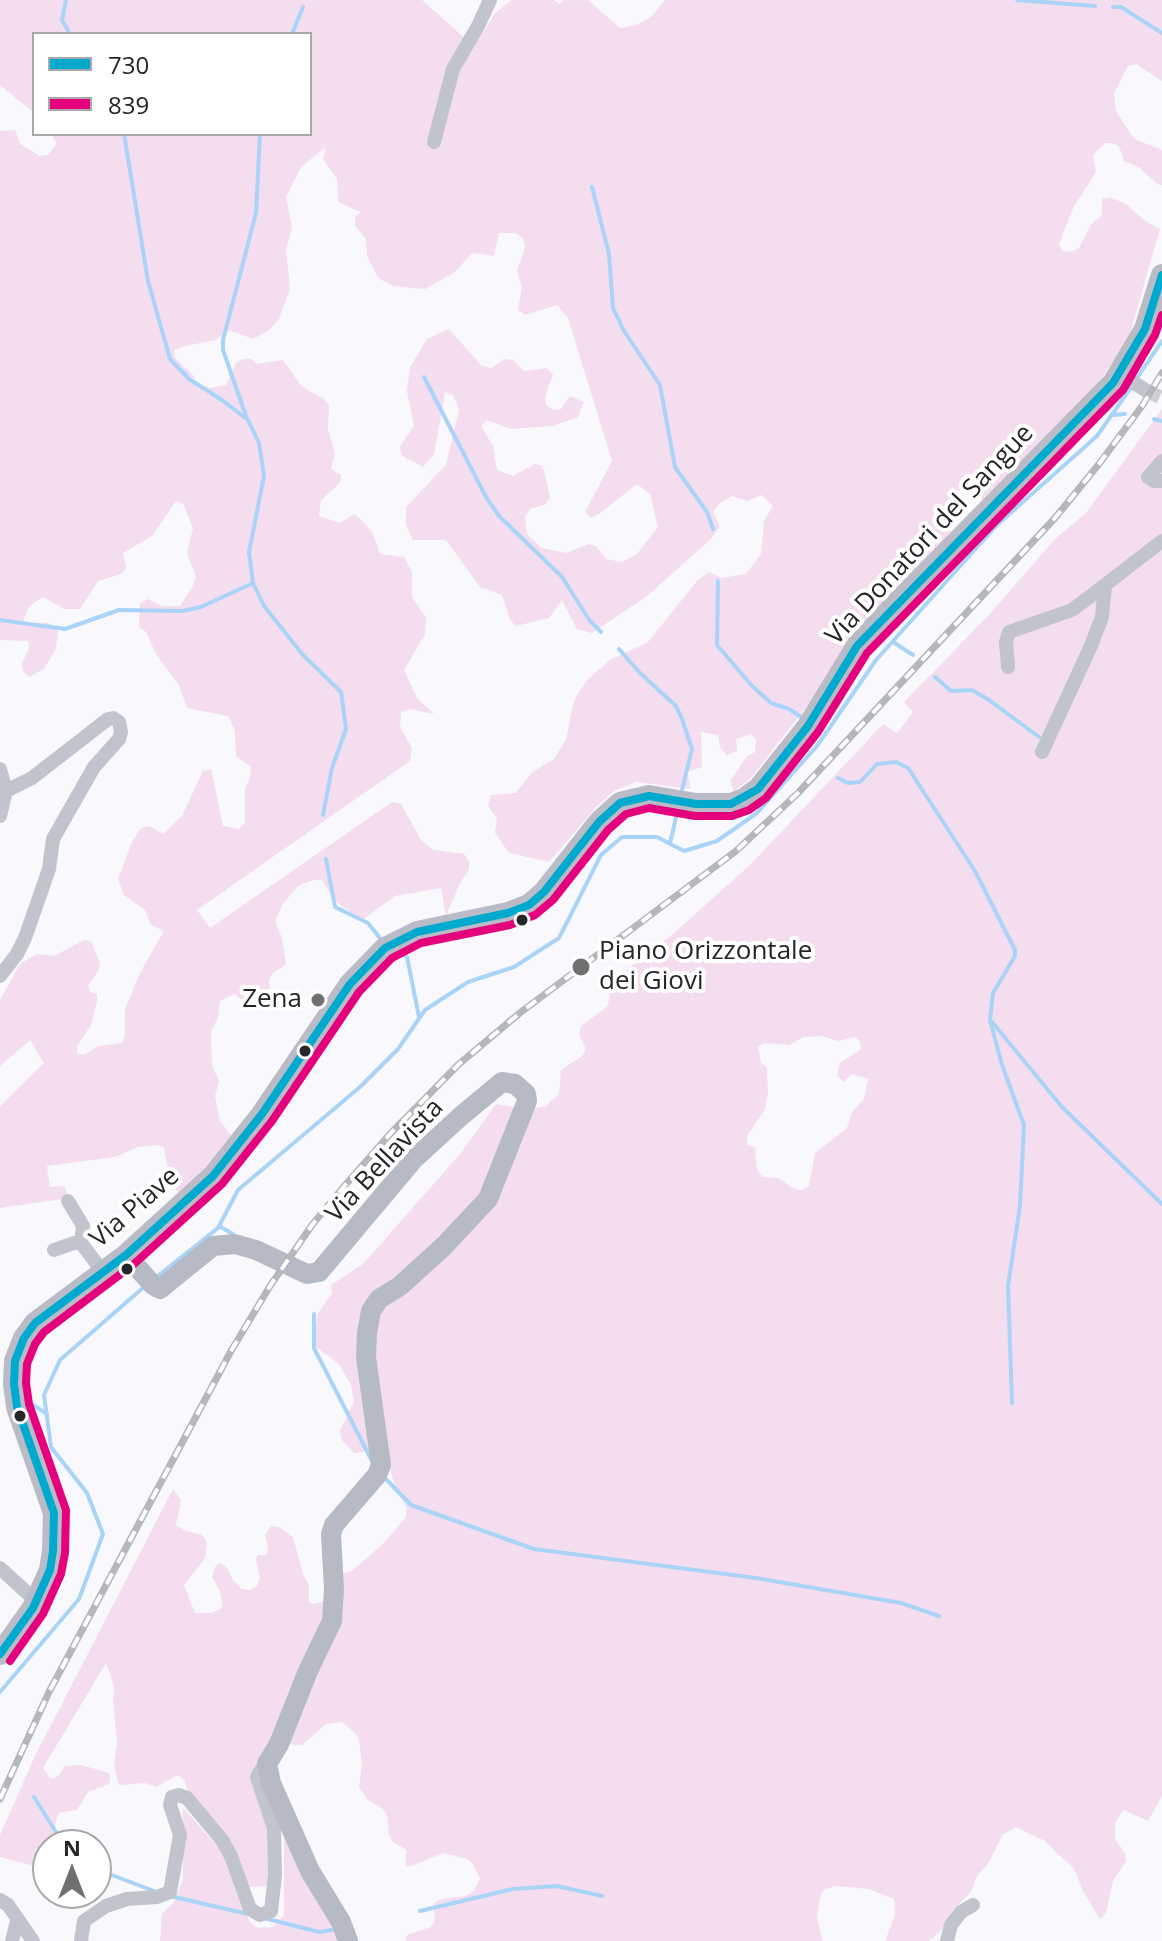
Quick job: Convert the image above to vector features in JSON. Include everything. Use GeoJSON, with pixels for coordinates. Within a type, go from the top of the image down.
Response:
{"type":"FeatureCollection","features":[{"type":"Feature","properties":{"kind":"main road","name":"Via Donatori del Sangue"},"geometry":{"type":"LineString","coordinates":[[521,909],[544,892],[599,822],[620,803],[649,796],[696,804],[731,804],[752,794],[808,726],[857,646],[1124,376],[1145,329],[1162,275]]}},
{"type":"Feature","properties":{"kind":"main road","name":"Via Piave"},"geometry":{"type":"LineString","coordinates":[[0,1654],[36,1601],[50,1570],[55,1528],[54,1513],[8,1403],[14,1384],[15,1361],[24,1338],[46,1312],[103,1272],[132,1261],[197,1192],[234,1152],[350,984],[385,948],[417,932],[521,909]]}},
{"type":"Feature","properties":{"kind":"street"},"geometry":{"type":"LineString","coordinates":[[434,142],[453,69],[490,0]]}},
{"type":"Feature","properties":{"kind":"street"},"geometry":{"type":"LineString","coordinates":[[1124,376],[1144,389]]}},
{"type":"Feature","properties":{"kind":"street"},"geometry":{"type":"LineString","coordinates":[[1162,461],[1148,477],[1162,481]]}},
{"type":"Feature","properties":{"kind":"street"},"geometry":{"type":"LineString","coordinates":[[1008,667],[1006,642],[1009,632],[1072,610],[1162,541]]}},
{"type":"Feature","properties":{"kind":"street"},"geometry":{"type":"LineString","coordinates":[[1042,752],[1094,640],[1102,617],[1105,585]]}},
{"type":"Feature","properties":{"kind":"street"},"geometry":{"type":"LineString","coordinates":[[0,976],[25,938],[49,869],[53,839],[94,767],[115,746],[121,732],[119,722],[108,719],[32,778],[6,791]]}},
{"type":"Feature","properties":{"kind":"street"},"geometry":{"type":"LineString","coordinates":[[0,769],[6,791],[0,816]]}},
{"type":"Feature","properties":{"kind":"street","name":"Via Bellavista"},"geometry":{"type":"LineString","coordinates":[[132,1261],[157,1288],[163,1288],[213,1246],[235,1244],[256,1250],[301,1272],[319,1272],[413,1160],[461,1116],[502,1082],[515,1084],[526,1094],[525,1105],[488,1199],[444,1246],[400,1286],[379,1299],[371,1311],[366,1357],[381,1465],[377,1475],[334,1525],[331,1534],[332,1621],[266,1769]]}},
{"type":"Feature","properties":{"kind":"street"},"geometry":{"type":"LineString","coordinates":[[68,1201],[83,1226],[81,1243],[103,1272]]}},
{"type":"Feature","properties":{"kind":"street"},"geometry":{"type":"LineString","coordinates":[[54,1250],[81,1243]]}},
{"type":"Feature","properties":{"kind":"street"},"geometry":{"type":"LineString","coordinates":[[0,1568],[36,1601]]}},
{"type":"Feature","properties":{"kind":"street"},"geometry":{"type":"LineString","coordinates":[[81,1941],[84,1921],[106,1906],[170,1892],[180,1847],[180,1835],[170,1805],[172,1797],[179,1795],[187,1798],[222,1840],[250,1909],[260,1915],[271,1911],[275,1875],[274,1828],[257,1777],[261,1770],[266,1769],[310,1871],[341,1922],[348,1941]]}},
{"type":"Feature","properties":{"kind":"street"},"geometry":{"type":"LineString","coordinates":[[0,1900],[8,1905],[33,1941]]}},
{"type":"Feature","properties":{"kind":"street"},"geometry":{"type":"LineString","coordinates":[[947,1941],[951,1925],[961,1912],[973,1905]]}},
{"type":"Feature","properties":{"kind":"street"},"geometry":{"type":"LineString","coordinates":[[12,1941],[17,1921]]}},
{"type":"Feature","properties":{"kind":"shaded area"},"geometry":{"type":"Polygon","coordinates":[[[0,0],[422,0],[467,40],[482,34],[495,13],[512,0],[554,0],[560,4],[564,0],[588,0],[620,28],[636,25],[651,17],[665,0],[1162,0],[1162,81],[1136,64],[1128,66],[1114,94],[1116,111],[1134,139],[1162,150],[1162,185],[1139,167],[1124,161],[1119,146],[1105,143],[1093,155],[1096,172],[1074,206],[1059,244],[1063,251],[1071,252],[1079,248],[1090,226],[1102,215],[1102,199],[1110,197],[1126,204],[1145,221],[1160,229],[1129,337],[1095,388],[984,501],[965,486],[958,491],[945,520],[952,535],[858,631],[807,706],[750,779],[734,791],[730,781],[747,756],[755,752],[756,740],[751,734],[736,739],[737,751],[727,755],[720,747],[718,735],[701,732],[702,767],[687,772],[691,789],[636,782],[614,791],[597,806],[549,862],[509,853],[495,833],[497,818],[488,806],[491,795],[516,793],[532,772],[553,760],[566,740],[574,700],[587,680],[610,660],[648,642],[697,581],[709,572],[721,578],[746,574],[761,554],[764,521],[773,506],[762,495],[747,501],[732,496],[720,503],[713,511],[720,526],[711,539],[647,596],[592,633],[577,629],[562,600],[549,618],[516,626],[510,620],[502,595],[480,587],[446,540],[413,540],[406,524],[406,507],[446,465],[459,410],[453,395],[445,392],[434,454],[423,467],[401,455],[400,446],[414,426],[407,391],[410,367],[427,339],[449,329],[482,366],[491,368],[505,359],[513,360],[524,371],[547,368],[553,374],[545,397],[546,405],[553,410],[561,409],[570,396],[584,402],[578,417],[553,426],[511,429],[487,420],[481,426],[493,446],[497,470],[513,476],[535,464],[543,466],[550,497],[546,504],[530,509],[525,517],[527,534],[541,548],[566,553],[589,544],[596,546],[606,559],[622,562],[637,554],[658,527],[650,494],[637,484],[599,514],[591,518],[585,512],[612,461],[568,318],[557,305],[525,315],[518,310],[522,287],[517,271],[525,247],[523,239],[516,233],[499,233],[494,256],[472,253],[455,272],[425,289],[393,286],[378,278],[367,256],[366,239],[355,226],[355,217],[361,212],[338,202],[337,179],[323,159],[326,147],[301,167],[286,197],[292,227],[286,250],[290,289],[279,319],[268,331],[253,339],[229,330],[215,340],[181,347],[174,351],[175,358],[193,375],[196,383],[210,388],[226,385],[236,363],[243,359],[251,359],[257,364],[283,360],[302,387],[329,405],[328,430],[335,453],[331,469],[341,475],[340,483],[321,500],[319,516],[340,523],[355,514],[372,532],[380,554],[404,557],[412,572],[412,597],[426,618],[425,634],[404,670],[417,698],[434,714],[410,709],[401,712],[400,727],[412,748],[410,761],[197,910],[210,928],[392,802],[401,804],[421,840],[433,850],[464,854],[469,861],[469,869],[446,916],[441,888],[395,896],[362,920],[335,901],[322,880],[298,886],[282,905],[275,921],[282,938],[286,964],[272,974],[269,981],[270,998],[264,1004],[247,1003],[234,994],[220,1001],[218,1017],[211,1032],[212,1066],[219,1081],[215,1096],[220,1121],[231,1135],[211,1165],[182,1197],[170,1181],[164,1148],[158,1145],[138,1147],[115,1157],[47,1166],[50,1187],[64,1186],[69,1198],[0,1208],[0,1106],[44,1063],[30,1040],[0,1066],[0,1000],[20,964],[37,954],[54,956],[84,940],[91,941],[100,963],[98,972],[88,985],[90,992],[97,994],[97,1002],[91,1025],[77,1046],[77,1054],[85,1054],[99,1046],[122,1043],[125,1009],[141,971],[164,931],[151,925],[145,910],[124,895],[118,879],[132,842],[141,828],[149,826],[163,834],[182,816],[203,771],[211,769],[223,826],[239,829],[245,823],[245,789],[251,774],[250,766],[236,756],[235,731],[228,716],[187,708],[179,685],[156,654],[146,632],[139,627],[140,603],[148,599],[162,606],[180,606],[193,586],[196,577],[187,553],[193,528],[183,504],[176,501],[152,536],[123,553],[126,568],[121,574],[98,581],[80,609],[64,609],[43,597],[29,606],[23,621],[30,626],[46,622],[58,632],[56,649],[44,669],[29,677],[23,671],[22,663],[29,649],[28,641],[0,640],[0,131],[15,130],[20,144],[40,156],[48,155],[57,143],[52,136],[312,136],[312,32],[32,32],[32,111],[0,85],[0,0]]]}},
{"type":"Feature","properties":{"kind":"shaded area"},"geometry":{"type":"Polygon","coordinates":[[[1162,409],[1162,1796],[1148,1821],[1123,1810],[1115,1823],[1115,1839],[1125,1853],[1126,1861],[1113,1881],[1106,1913],[1100,1919],[1074,1869],[1045,1841],[1016,1827],[1003,1834],[988,1864],[977,1876],[971,1892],[953,1910],[941,1931],[929,1941],[885,1941],[895,1915],[894,1899],[869,1889],[835,1886],[824,1890],[820,1897],[817,1918],[823,1941],[406,1941],[407,1935],[431,1927],[435,1920],[433,1904],[441,1899],[473,1892],[480,1879],[473,1864],[467,1859],[443,1853],[405,1866],[407,1850],[393,1842],[383,1809],[368,1800],[359,1787],[362,1764],[359,1740],[342,1722],[326,1724],[302,1745],[286,1744],[342,1574],[353,1570],[385,1542],[406,1517],[407,1509],[393,1480],[386,1449],[354,1453],[341,1439],[340,1431],[354,1401],[351,1385],[339,1364],[313,1345],[318,1313],[332,1293],[331,1285],[363,1264],[461,1153],[496,1104],[530,1110],[546,1106],[559,1094],[561,1070],[582,1056],[586,1049],[579,1034],[581,1026],[608,1006],[611,982],[673,934],[751,864],[883,724],[897,733],[913,712],[904,702],[988,616],[1055,539],[1086,513],[1162,409]],[[821,1036],[804,1037],[789,1045],[765,1043],[758,1047],[761,1063],[767,1067],[768,1093],[765,1109],[747,1136],[747,1145],[755,1147],[757,1171],[763,1177],[778,1178],[795,1189],[802,1190],[809,1186],[815,1153],[847,1128],[852,1112],[864,1099],[868,1079],[852,1074],[843,1082],[837,1075],[840,1063],[860,1050],[861,1046],[854,1037],[838,1041],[821,1036]]]}},
{"type":"Feature","properties":{"kind":"shaded area"},"geometry":{"type":"Polygon","coordinates":[[[173,1489],[181,1500],[176,1525],[202,1535],[207,1542],[205,1558],[184,1585],[195,1613],[212,1613],[223,1607],[220,1591],[212,1577],[216,1565],[220,1563],[227,1568],[242,1589],[250,1590],[257,1586],[260,1578],[256,1559],[258,1555],[266,1555],[265,1535],[271,1526],[279,1527],[293,1537],[309,1585],[309,1602],[325,1601],[325,1629],[283,1718],[266,1822],[269,1886],[248,1887],[188,1792],[185,1781],[178,1775],[156,1787],[145,1783],[118,1783],[114,1763],[117,1743],[114,1686],[106,1663],[43,1768],[51,1779],[58,1776],[65,1766],[81,1765],[110,1774],[110,1782],[88,1792],[77,1810],[58,1813],[55,1829],[32,1829],[32,1866],[0,1857],[0,1835],[35,1756],[173,1489]]]}},
{"type":"Feature","properties":{"kind":"shaded area"},"geometry":{"type":"Polygon","coordinates":[[[183,1808],[223,1852],[250,1922],[257,1928],[273,1927],[284,1915],[284,1820],[339,1941],[160,1941],[162,1914],[174,1902],[183,1880],[183,1808]]]}},
{"type":"Feature","properties":{"kind":"waterway"},"geometry":{"type":"LineString","coordinates":[[66,0],[62,20],[69,32]]}},
{"type":"Feature","properties":{"kind":"waterway"},"geometry":{"type":"LineString","coordinates":[[1017,0],[1095,6]]}},
{"type":"Feature","properties":{"kind":"waterway"},"geometry":{"type":"LineString","coordinates":[[293,32],[303,7]]}},
{"type":"Feature","properties":{"kind":"waterway"},"geometry":{"type":"LineString","coordinates":[[1113,7],[1121,7],[1162,33]]}},
{"type":"Feature","properties":{"kind":"waterway"},"geometry":{"type":"LineString","coordinates":[[124,136],[148,281],[170,359],[189,379],[248,420],[259,443],[264,476],[249,552],[253,583],[264,606],[303,655],[341,692],[346,729],[332,768],[323,815]]}},
{"type":"Feature","properties":{"kind":"waterway"},"geometry":{"type":"LineString","coordinates":[[247,419],[223,350],[223,340],[256,213],[260,136]]}},
{"type":"Feature","properties":{"kind":"waterway"},"geometry":{"type":"LineString","coordinates":[[592,187],[609,254],[613,308],[624,331],[660,385],[675,467],[707,512],[713,529]]}},
{"type":"Feature","properties":{"kind":"waterway"},"geometry":{"type":"LineString","coordinates":[[1137,378],[1162,341]]}},
{"type":"Feature","properties":{"kind":"waterway"},"geometry":{"type":"LineString","coordinates":[[424,377],[486,497],[499,516],[562,577],[590,621],[601,632]]}},
{"type":"Feature","properties":{"kind":"waterway"},"geometry":{"type":"LineString","coordinates":[[154,1279],[218,1228],[238,1190],[360,1087],[398,1049],[425,1010],[468,982],[514,967],[559,938],[601,855],[622,837],[657,837],[684,851],[717,841],[757,813],[817,746],[876,660],[997,525],[1097,436],[1132,386]]}},
{"type":"Feature","properties":{"kind":"waterway"},"geometry":{"type":"LineString","coordinates":[[1112,415],[1125,414]]}},
{"type":"Feature","properties":{"kind":"waterway"},"geometry":{"type":"LineString","coordinates":[[1154,419],[1162,421]]}},
{"type":"Feature","properties":{"kind":"waterway"},"geometry":{"type":"LineString","coordinates":[[718,581],[717,645],[771,703],[789,709],[804,719]]}},
{"type":"Feature","properties":{"kind":"waterway"},"geometry":{"type":"LineString","coordinates":[[0,620],[65,629],[119,610],[182,611],[201,607],[253,583]]}},
{"type":"Feature","properties":{"kind":"waterway"},"geometry":{"type":"LineString","coordinates":[[893,642],[913,655]]}},
{"type":"Feature","properties":{"kind":"waterway"},"geometry":{"type":"LineString","coordinates":[[619,649],[676,706],[682,719],[692,749],[681,794]]}},
{"type":"Feature","properties":{"kind":"waterway"},"geometry":{"type":"LineString","coordinates":[[935,677],[951,691],[972,690],[1039,737]]}},
{"type":"Feature","properties":{"kind":"waterway"},"geometry":{"type":"LineString","coordinates":[[838,778],[848,783],[860,782],[877,764],[896,762],[908,768],[975,871],[1015,950],[1015,956],[993,993],[990,1020],[1002,1065],[1024,1125],[1020,1206],[1008,1286],[1012,1403]]}},
{"type":"Feature","properties":{"kind":"waterway"},"geometry":{"type":"LineString","coordinates":[[670,843],[678,809]]}},
{"type":"Feature","properties":{"kind":"waterway"},"geometry":{"type":"LineString","coordinates":[[326,859],[335,907],[368,923],[383,942]]}},
{"type":"Feature","properties":{"kind":"waterway"},"geometry":{"type":"LineString","coordinates":[[398,951],[407,957],[419,1017]]}},
{"type":"Feature","properties":{"kind":"waterway"},"geometry":{"type":"LineString","coordinates":[[992,1022],[1062,1107],[1162,1204]]}},
{"type":"Feature","properties":{"kind":"waterway"},"geometry":{"type":"LineString","coordinates":[[219,1226],[233,1234]]}},
{"type":"Feature","properties":{"kind":"waterway"},"geometry":{"type":"LineString","coordinates":[[0,1692],[79,1599],[103,1534],[87,1493],[51,1447],[44,1395],[60,1360],[144,1287]]}},
{"type":"Feature","properties":{"kind":"waterway"},"geometry":{"type":"LineString","coordinates":[[314,1314],[314,1348],[373,1463]]}},
{"type":"Feature","properties":{"kind":"waterway"},"geometry":{"type":"LineString","coordinates":[[24,1399],[47,1414]]}},
{"type":"Feature","properties":{"kind":"waterway"},"geometry":{"type":"LineString","coordinates":[[383,1476],[411,1505],[534,1549],[756,1578],[901,1603],[939,1616]]}},
{"type":"Feature","properties":{"kind":"waterway"},"geometry":{"type":"LineString","coordinates":[[34,1797],[54,1829]]}},
{"type":"Feature","properties":{"kind":"waterway"},"geometry":{"type":"LineString","coordinates":[[112,1875],[154,1891]]}},
{"type":"Feature","properties":{"kind":"waterway"},"geometry":{"type":"LineString","coordinates":[[420,1911],[513,1889],[557,1886],[602,1896]]}},
{"type":"Feature","properties":{"kind":"waterway"},"geometry":{"type":"LineString","coordinates":[[170,1896],[248,1914]]}},
{"type":"Feature","properties":{"kind":"waterway"},"geometry":{"type":"LineString","coordinates":[[264,1918],[319,1932],[332,1930]]}},
{"type":"Feature","properties":{"kind":"tunnel"},"geometry":{"type":"LineString","coordinates":[[1147,391],[1162,398]]}},
{"type":"Feature","properties":{"kind":"railway"},"geometry":{"type":"LineString","coordinates":[[0,1799],[49,1692],[231,1351],[312,1225],[390,1134],[459,1064],[521,1012],[736,851],[798,793],[1055,518],[1142,406],[1162,373]]}},
{"type":"Feature","properties":{"kind":"transit line","name":"730"},"geometry":{"type":"LineString","coordinates":[[0,1654],[33,1608],[50,1570],[53,1551],[54,1513],[17,1407],[14,1384],[15,1361],[24,1338],[35,1323],[126,1255],[213,1176],[262,1114],[350,984],[385,948],[417,932],[508,913],[529,905],[544,892],[599,822],[620,803],[649,796],[696,804],[731,804],[758,789],[808,726],[857,646],[1113,383],[1145,329],[1162,275]]}},
{"type":"Feature","properties":{"kind":"transit line","name":"839"},"geometry":{"type":"LineString","coordinates":[[10,1661],[43,1614],[61,1574],[65,1553],[66,1510],[29,1404],[26,1383],[27,1364],[44,1332],[134,1264],[222,1184],[272,1121],[359,992],[392,958],[421,943],[510,925],[535,915],[553,900],[608,830],[626,814],[649,808],[695,816],[732,816],[749,810],[766,798],[818,732],[867,653],[1123,390],[1155,335],[1162,315]]}},
{"type":"Feature","properties":{"kind":"place","name":"Piano Orizzontale dei Giovi"},"geometry":{"type":"Point","coordinates":[581,967]}},
{"type":"Feature","properties":{"kind":"place","name":"Zena"},"geometry":{"type":"Point","coordinates":[318,1000]}}]}
